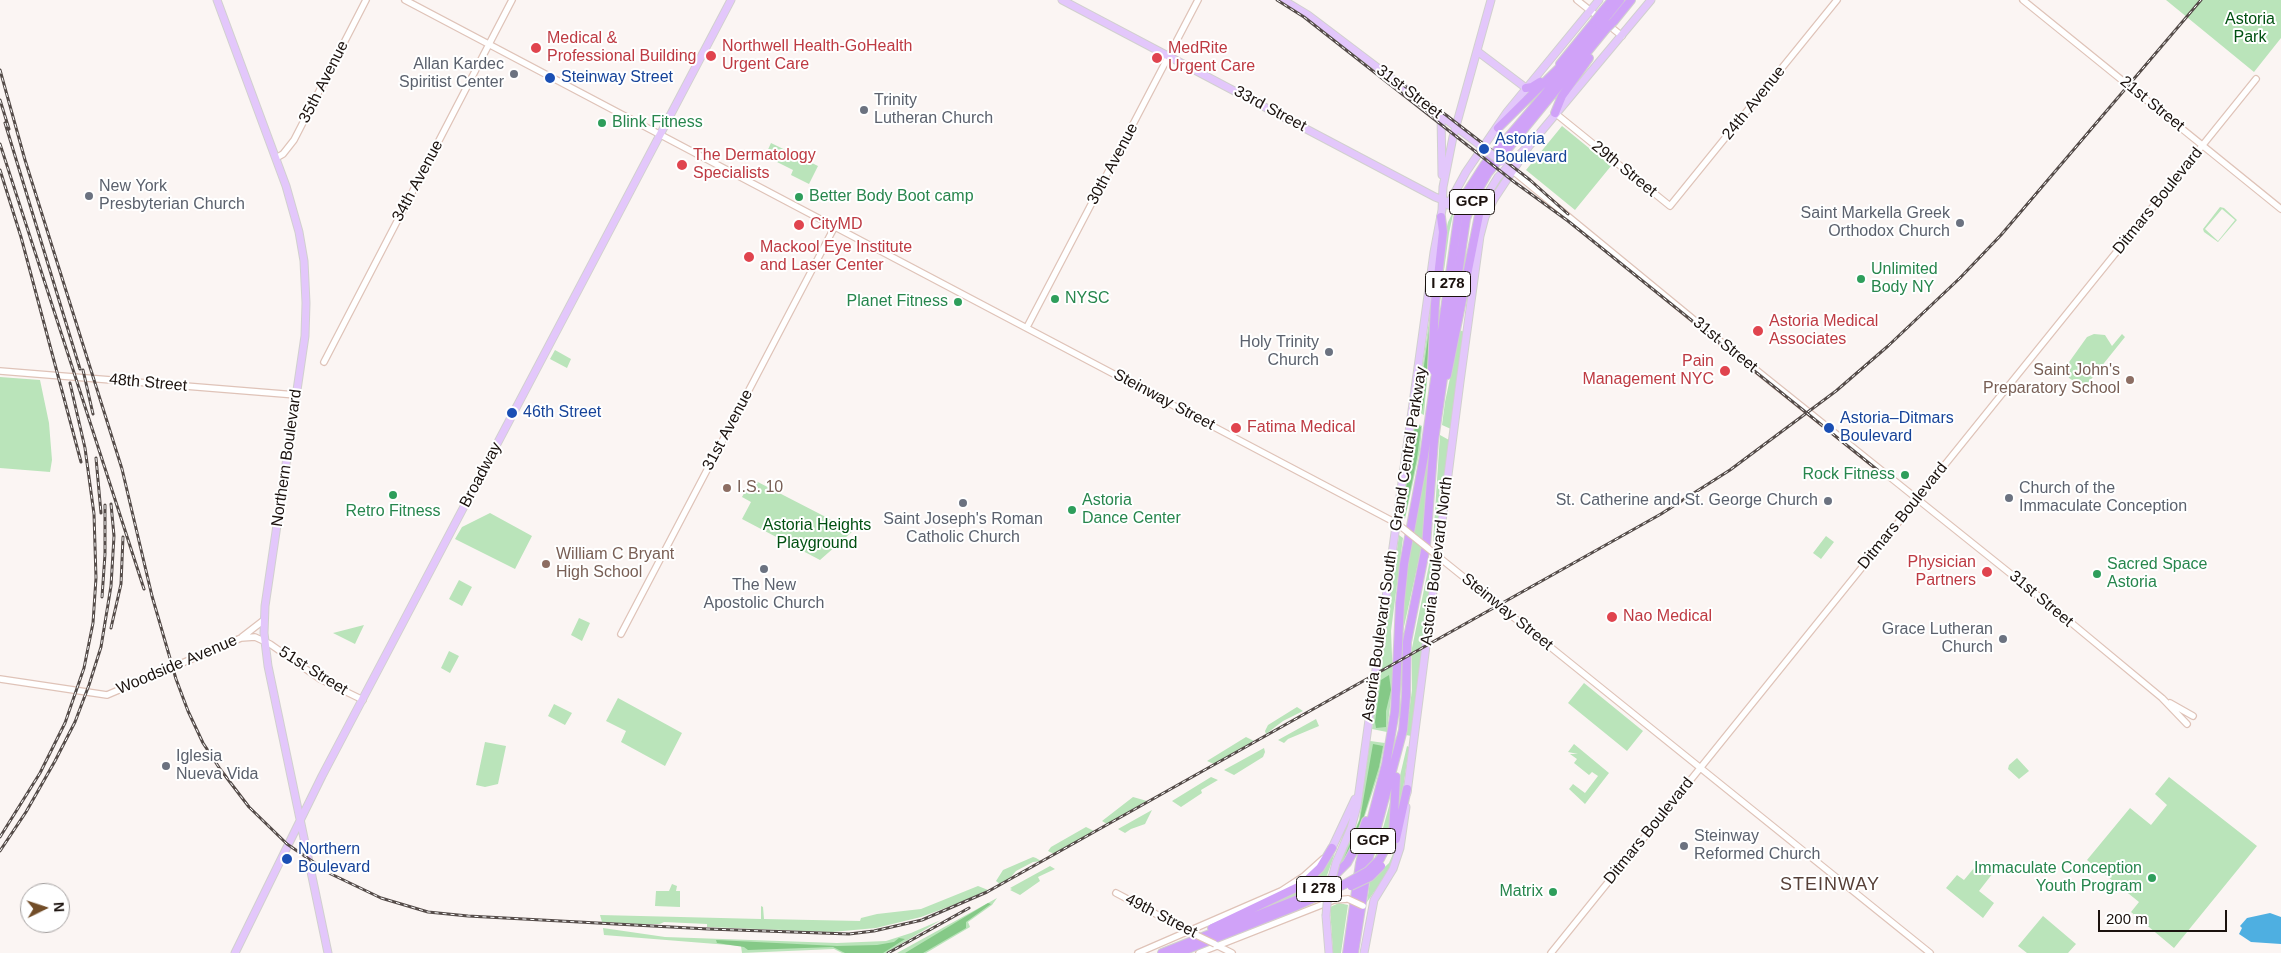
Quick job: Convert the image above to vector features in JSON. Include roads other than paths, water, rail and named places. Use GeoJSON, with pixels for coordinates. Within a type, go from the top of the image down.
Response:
{"type":"FeatureCollection","features":[{"type":"Feature","properties":{"kind":"highway"},"geometry":{"type":"LineString","coordinates":[[1607,15],[1614,0]]}},
{"type":"Feature","properties":{"kind":"highway","name":"Grand Central Parkway"},"geometry":{"type":"LineString","coordinates":[[1354,953],[1367,865],[1402,730],[1406,697],[1407,642],[1426,546],[1432,457],[1463,233],[1474,197],[1488,174],[1509,146],[1542,109],[1607,15],[1620,0]]}},
{"type":"Feature","properties":{"kind":"highway","name":"I 278"},"geometry":{"type":"LineString","coordinates":[[1607,15],[1631,0]]}},
{"type":"Feature","properties":{"kind":"highway"},"geometry":{"type":"LineString","coordinates":[[1526,88],[1535,86],[1551,73],[1601,25]]}},
{"type":"Feature","properties":{"kind":"highway"},"geometry":{"type":"LineString","coordinates":[[1555,113],[1562,96],[1601,25]]}},
{"type":"Feature","properties":{"kind":"highway"},"geometry":{"type":"LineString","coordinates":[[1498,128],[1601,25]]}},
{"type":"Feature","properties":{"kind":"highway","name":"Grand Central Parkway"},"geometry":{"type":"LineString","coordinates":[[1347,953],[1360,863],[1386,764],[1398,694],[1399,627],[1404,564],[1422,471],[1455,235],[1464,200],[1475,178],[1490,158],[1601,25]]}},
{"type":"Feature","properties":{"kind":"highway"},"geometry":{"type":"LineString","coordinates":[[1437,418],[1457,330],[1476,209]]}},
{"type":"Feature","properties":{"kind":"highway"},"geometry":{"type":"LineString","coordinates":[[1431,410],[1435,304],[1443,232],[1442,214]]}},
{"type":"Feature","properties":{"kind":"highway","name":"I 278"},"geometry":{"type":"LineString","coordinates":[[1178,953],[1344,887],[1381,862],[1393,834],[1394,794],[1402,730]]}},
{"type":"Feature","properties":{"kind":"highway","name":"I 278"},"geometry":{"type":"LineString","coordinates":[[1162,953],[1306,896],[1333,879],[1349,860],[1361,836],[1390,740]]}},
{"type":"Feature","properties":{"kind":"highway"},"geometry":{"type":"LineString","coordinates":[[1381,862],[1391,852],[1398,836],[1407,789]]}},
{"type":"Feature","properties":{"kind":"highway"},"geometry":{"type":"LineString","coordinates":[[1156,953],[1296,889],[1320,868],[1332,848]]}},
{"type":"Feature","properties":{"kind":"main road","name":"Northern Boulevard"},"geometry":{"type":"LineString","coordinates":[[217,0],[276,158],[295,216],[304,261],[305,328],[264,620],[264,640],[328,953]]}},
{"type":"Feature","properties":{"kind":"main road","name":"Broadway"},"geometry":{"type":"LineString","coordinates":[[235,953],[300,820],[730,0]]}},
{"type":"Feature","properties":{"kind":"main road","name":"33rd Street"},"geometry":{"type":"LineString","coordinates":[[1062,0],[1441,200],[1476,209]]}},
{"type":"Feature","properties":{"kind":"main road","name":"31st Street"},"geometry":{"type":"LineString","coordinates":[[1283,0],[1308,15],[1508,167]]}},
{"type":"Feature","properties":{"kind":"main road"},"geometry":{"type":"LineString","coordinates":[[1491,0],[1477,51],[1526,88]]}},
{"type":"Feature","properties":{"kind":"main road"},"geometry":{"type":"LineString","coordinates":[[1442,214],[1453,204],[1463,175],[1485,149],[1526,88],[1599,0]]}},
{"type":"Feature","properties":{"kind":"main road"},"geometry":{"type":"LineString","coordinates":[[1476,209],[1508,167],[1529,146],[1555,113],[1572,96],[1651,0]]}},
{"type":"Feature","properties":{"kind":"main road","name":"Astoria Boulevard South"},"geometry":{"type":"LineString","coordinates":[[1329,953],[1326,916],[1328,893],[1336,863],[1354,820],[1359,790],[1442,214],[1441,200],[1443,187],[1456,127],[1477,51]]}},
{"type":"Feature","properties":{"kind":"main road"},"geometry":{"type":"LineString","coordinates":[[1441,115],[1443,187]]}},
{"type":"Feature","properties":{"kind":"main road","name":"Astoria Boulevard North"},"geometry":{"type":"LineString","coordinates":[[1364,953],[1375,897],[1390,874],[1399,854],[1404,832],[1407,789],[1480,236],[1485,217],[1508,167]]}},
{"type":"Feature","properties":{"kind":"main road"},"geometry":{"type":"LineString","coordinates":[[1332,848],[1359,790]]}},
{"type":"Feature","properties":{"kind":"street","name":"35th Avenue"},"geometry":{"type":"LineString","coordinates":[[276,158],[286,151],[366,0]]}},
{"type":"Feature","properties":{"kind":"street","name":"Steinway Street"},"geometry":{"type":"LineString","coordinates":[[405,0],[1397,524],[1930,953]]}},
{"type":"Feature","properties":{"kind":"street","name":"34th Avenue"},"geometry":{"type":"LineString","coordinates":[[324,362],[512,0]]}},
{"type":"Feature","properties":{"kind":"street","name":"30th Avenue"},"geometry":{"type":"LineString","coordinates":[[1027,327],[1198,0]]}},
{"type":"Feature","properties":{"kind":"street"},"geometry":{"type":"LineString","coordinates":[[1578,0],[1622,36]]}},
{"type":"Feature","properties":{"kind":"street","name":"24th Avenue"},"geometry":{"type":"LineString","coordinates":[[1670,206],[1837,0]]}},
{"type":"Feature","properties":{"kind":"street","name":"21st Street"},"geometry":{"type":"LineString","coordinates":[[2023,0],[2281,208]]}},
{"type":"Feature","properties":{"kind":"street","name":"Ditmars Boulevard"},"geometry":{"type":"LineString","coordinates":[[1551,953],[2256,79]]}},
{"type":"Feature","properties":{"kind":"street","name":"29th Street"},"geometry":{"type":"LineString","coordinates":[[1555,113],[1670,206]]}},
{"type":"Feature","properties":{"kind":"street","name":"31st Street"},"geometry":{"type":"LineString","coordinates":[[1508,167],[1629,268],[2162,698],[2187,724]]}},
{"type":"Feature","properties":{"kind":"street","name":"31st Avenue"},"geometry":{"type":"LineString","coordinates":[[622,634],[835,226]]}},
{"type":"Feature","properties":{"kind":"street","name":"48th Street"},"geometry":{"type":"LineString","coordinates":[[0,371],[296,396]]}},
{"type":"Feature","properties":{"kind":"street"},"geometry":{"type":"LineString","coordinates":[[241,638],[264,620]]}},
{"type":"Feature","properties":{"kind":"street","name":"Woodside Avenue"},"geometry":{"type":"LineString","coordinates":[[0,679],[107,694],[241,638],[255,637],[264,640]]}},
{"type":"Feature","properties":{"kind":"street","name":"51st Street"},"geometry":{"type":"LineString","coordinates":[[264,640],[311,673],[363,700]]}},
{"type":"Feature","properties":{"kind":"street","name":"31st Street"},"geometry":{"type":"LineString","coordinates":[[2162,698],[2193,716]]}},
{"type":"Feature","properties":{"kind":"street"},"geometry":{"type":"LineString","coordinates":[[1138,953],[1192,932],[1288,887],[1315,867],[1332,848]]}},
{"type":"Feature","properties":{"kind":"street","name":"49th Street"},"geometry":{"type":"LineString","coordinates":[[1116,894],[1232,953]]}},
{"type":"Feature","properties":{"kind":"street"},"geometry":{"type":"LineString","coordinates":[[1200,953],[1216,945],[1334,900],[1348,899],[1371,911]]}},
{"type":"Feature","properties":{"kind":"water"},"geometry":{"type":"Polygon","coordinates":[[[2270,913],[2281,917],[2281,944],[2251,942],[2239,934],[2242,928],[2240,926],[2247,918],[2270,913]]]}},
{"type":"Feature","properties":{"kind":"railway"},"geometry":{"type":"LineString","coordinates":[[1277,0],[1304,17],[1513,181],[1568,221],[1880,472]]}},
{"type":"Feature","properties":{"kind":"railway"},"geometry":{"type":"LineString","coordinates":[[0,70],[25,160],[122,469],[152,596],[176,679],[203,743],[249,807],[287,844],[331,874],[381,898],[428,912],[468,916],[708,929],[849,934],[874,931],[922,920],[987,892],[1661,514],[1730,470],[1836,391],[1888,346],[1960,278],[2001,235],[2201,0]]}},
{"type":"Feature","properties":{"kind":"railway"},"geometry":{"type":"LineString","coordinates":[[1396,80],[1446,115],[1530,180],[1568,214]]}},
{"type":"Feature","properties":{"kind":"railway"},"geometry":{"type":"LineString","coordinates":[[0,100],[9,129]]}},
{"type":"Feature","properties":{"kind":"railway"},"geometry":{"type":"LineString","coordinates":[[5,123],[80,369]]}},
{"type":"Feature","properties":{"kind":"railway"},"geometry":{"type":"LineString","coordinates":[[0,144],[144,589]]}},
{"type":"Feature","properties":{"kind":"railway"},"geometry":{"type":"LineString","coordinates":[[0,170],[21,237],[81,462]]}},
{"type":"Feature","properties":{"kind":"railway"},"geometry":{"type":"LineString","coordinates":[[83,370],[93,414]]}},
{"type":"Feature","properties":{"kind":"railway"},"geometry":{"type":"LineString","coordinates":[[0,837],[40,773],[65,723],[84,668],[93,623],[96,578],[94,514],[85,448],[70,383]]}},
{"type":"Feature","properties":{"kind":"railway"},"geometry":{"type":"LineString","coordinates":[[96,458],[101,513]]}},
{"type":"Feature","properties":{"kind":"railway"},"geometry":{"type":"LineString","coordinates":[[0,851],[26,812],[55,761],[75,722],[89,685],[101,647],[111,586],[114,536],[111,504]]}},
{"type":"Feature","properties":{"kind":"railway"},"geometry":{"type":"LineString","coordinates":[[102,597],[105,554],[105,505]]}},
{"type":"Feature","properties":{"kind":"railway"},"geometry":{"type":"LineString","coordinates":[[111,628],[121,584],[123,537]]}},
{"type":"Feature","properties":{"kind":"railway"},"geometry":{"type":"LineString","coordinates":[[888,953],[969,908]]}},
{"type":"Feature","properties":{"kind":"place","name":"Medical & Professional Building"},"geometry":{"type":"Point","coordinates":[536,48]}},
{"type":"Feature","properties":{"kind":"place","name":"Northwell Health-GoHealth Urgent Care"},"geometry":{"type":"Point","coordinates":[711,56]}},
{"type":"Feature","properties":{"kind":"place","name":"MedRite Urgent Care"},"geometry":{"type":"Point","coordinates":[1157,58]}},
{"type":"Feature","properties":{"kind":"place","name":"Allan Kardec Spiritist Center"},"geometry":{"type":"Point","coordinates":[514,74]}},
{"type":"Feature","properties":{"kind":"place","name":"Steinway Street"},"geometry":{"type":"Point","coordinates":[550,78]}},
{"type":"Feature","properties":{"kind":"place","name":"Trinity Lutheran Church"},"geometry":{"type":"Point","coordinates":[864,110]}},
{"type":"Feature","properties":{"kind":"place","name":"Blink Fitness"},"geometry":{"type":"Point","coordinates":[602,123]}},
{"type":"Feature","properties":{"kind":"place","name":"Astoria Boulevard"},"geometry":{"type":"Point","coordinates":[1484,149]}},
{"type":"Feature","properties":{"kind":"place","name":"The Dermatology Specialists"},"geometry":{"type":"Point","coordinates":[682,165]}},
{"type":"Feature","properties":{"kind":"place","name":"New York Presbyterian Church"},"geometry":{"type":"Point","coordinates":[89,196]}},
{"type":"Feature","properties":{"kind":"place","name":"Better Body Boot camp"},"geometry":{"type":"Point","coordinates":[799,197]}},
{"type":"Feature","properties":{"kind":"place","name":"Saint Markella Greek Orthodox Church"},"geometry":{"type":"Point","coordinates":[1960,223]}},
{"type":"Feature","properties":{"kind":"place","name":"CityMD"},"geometry":{"type":"Point","coordinates":[799,225]}},
{"type":"Feature","properties":{"kind":"place","name":"Mackool Eye Institute and Laser Center"},"geometry":{"type":"Point","coordinates":[749,257]}},
{"type":"Feature","properties":{"kind":"place","name":"Unlimited Body NY"},"geometry":{"type":"Point","coordinates":[1861,279]}},
{"type":"Feature","properties":{"kind":"place","name":"NYSC"},"geometry":{"type":"Point","coordinates":[1055,299]}},
{"type":"Feature","properties":{"kind":"place","name":"Planet Fitness"},"geometry":{"type":"Point","coordinates":[958,302]}},
{"type":"Feature","properties":{"kind":"place","name":"Astoria Medical Associates"},"geometry":{"type":"Point","coordinates":[1758,331]}},
{"type":"Feature","properties":{"kind":"place","name":"Holy Trinity Church"},"geometry":{"type":"Point","coordinates":[1329,352]}},
{"type":"Feature","properties":{"kind":"place","name":"Pain Management NYC"},"geometry":{"type":"Point","coordinates":[1725,371]}},
{"type":"Feature","properties":{"kind":"place","name":"Saint John's Preparatory School"},"geometry":{"type":"Point","coordinates":[2130,380]}},
{"type":"Feature","properties":{"kind":"place","name":"46th Street"},"geometry":{"type":"Point","coordinates":[512,413]}},
{"type":"Feature","properties":{"kind":"place","name":"Fatima Medical"},"geometry":{"type":"Point","coordinates":[1236,428]}},
{"type":"Feature","properties":{"kind":"place","name":"Astoria–Ditmars Boulevard"},"geometry":{"type":"Point","coordinates":[1829,428]}},
{"type":"Feature","properties":{"kind":"place","name":"Rock Fitness"},"geometry":{"type":"Point","coordinates":[1905,475]}},
{"type":"Feature","properties":{"kind":"place","name":"I.S. 10"},"geometry":{"type":"Point","coordinates":[727,488]}},
{"type":"Feature","properties":{"kind":"place","name":"Retro Fitness"},"geometry":{"type":"Point","coordinates":[393,495]}},
{"type":"Feature","properties":{"kind":"place","name":"Church of the Immaculate Conception"},"geometry":{"type":"Point","coordinates":[2009,498]}},
{"type":"Feature","properties":{"kind":"place","name":"St. Catherine and St. George Church"},"geometry":{"type":"Point","coordinates":[1828,501]}},
{"type":"Feature","properties":{"kind":"place","name":"Saint Joseph's Roman Catholic Church"},"geometry":{"type":"Point","coordinates":[963,503]}},
{"type":"Feature","properties":{"kind":"place","name":"Astoria Dance Center"},"geometry":{"type":"Point","coordinates":[1072,510]}},
{"type":"Feature","properties":{"kind":"place","name":"William C Bryant High School"},"geometry":{"type":"Point","coordinates":[546,564]}},
{"type":"Feature","properties":{"kind":"place","name":"The New Apostolic Church"},"geometry":{"type":"Point","coordinates":[764,569]}},
{"type":"Feature","properties":{"kind":"place","name":"Physician Partners"},"geometry":{"type":"Point","coordinates":[1987,572]}},
{"type":"Feature","properties":{"kind":"place","name":"Sacred Space Astoria"},"geometry":{"type":"Point","coordinates":[2097,574]}},
{"type":"Feature","properties":{"kind":"place","name":"Nao Medical"},"geometry":{"type":"Point","coordinates":[1612,617]}},
{"type":"Feature","properties":{"kind":"place","name":"Grace Lutheran Church"},"geometry":{"type":"Point","coordinates":[2003,639]}},
{"type":"Feature","properties":{"kind":"place","name":"Iglesia Nueva Vida"},"geometry":{"type":"Point","coordinates":[166,766]}},
{"type":"Feature","properties":{"kind":"place","name":"Steinway Reformed Church"},"geometry":{"type":"Point","coordinates":[1684,846]}},
{"type":"Feature","properties":{"kind":"place","name":"Northern Boulevard"},"geometry":{"type":"Point","coordinates":[287,859]}},
{"type":"Feature","properties":{"kind":"place","name":"Immaculate Conception Youth Program"},"geometry":{"type":"Point","coordinates":[2152,878]}},
{"type":"Feature","properties":{"kind":"place","name":"Matrix"},"geometry":{"type":"Point","coordinates":[1553,892]}},
{"type":"Feature","properties":{"kind":"district","name":"STEINWAY"},"geometry":{"type":"Point","coordinates":[1830,885]}},
{"type":"Feature","properties":{"kind":"park label","name":"Astoria Park"},"geometry":{"type":"Point","coordinates":[2250,29]}},
{"type":"Feature","properties":{"kind":"park label","name":"Astoria Heights Playground"},"geometry":{"type":"Point","coordinates":[817,535]}}]}
